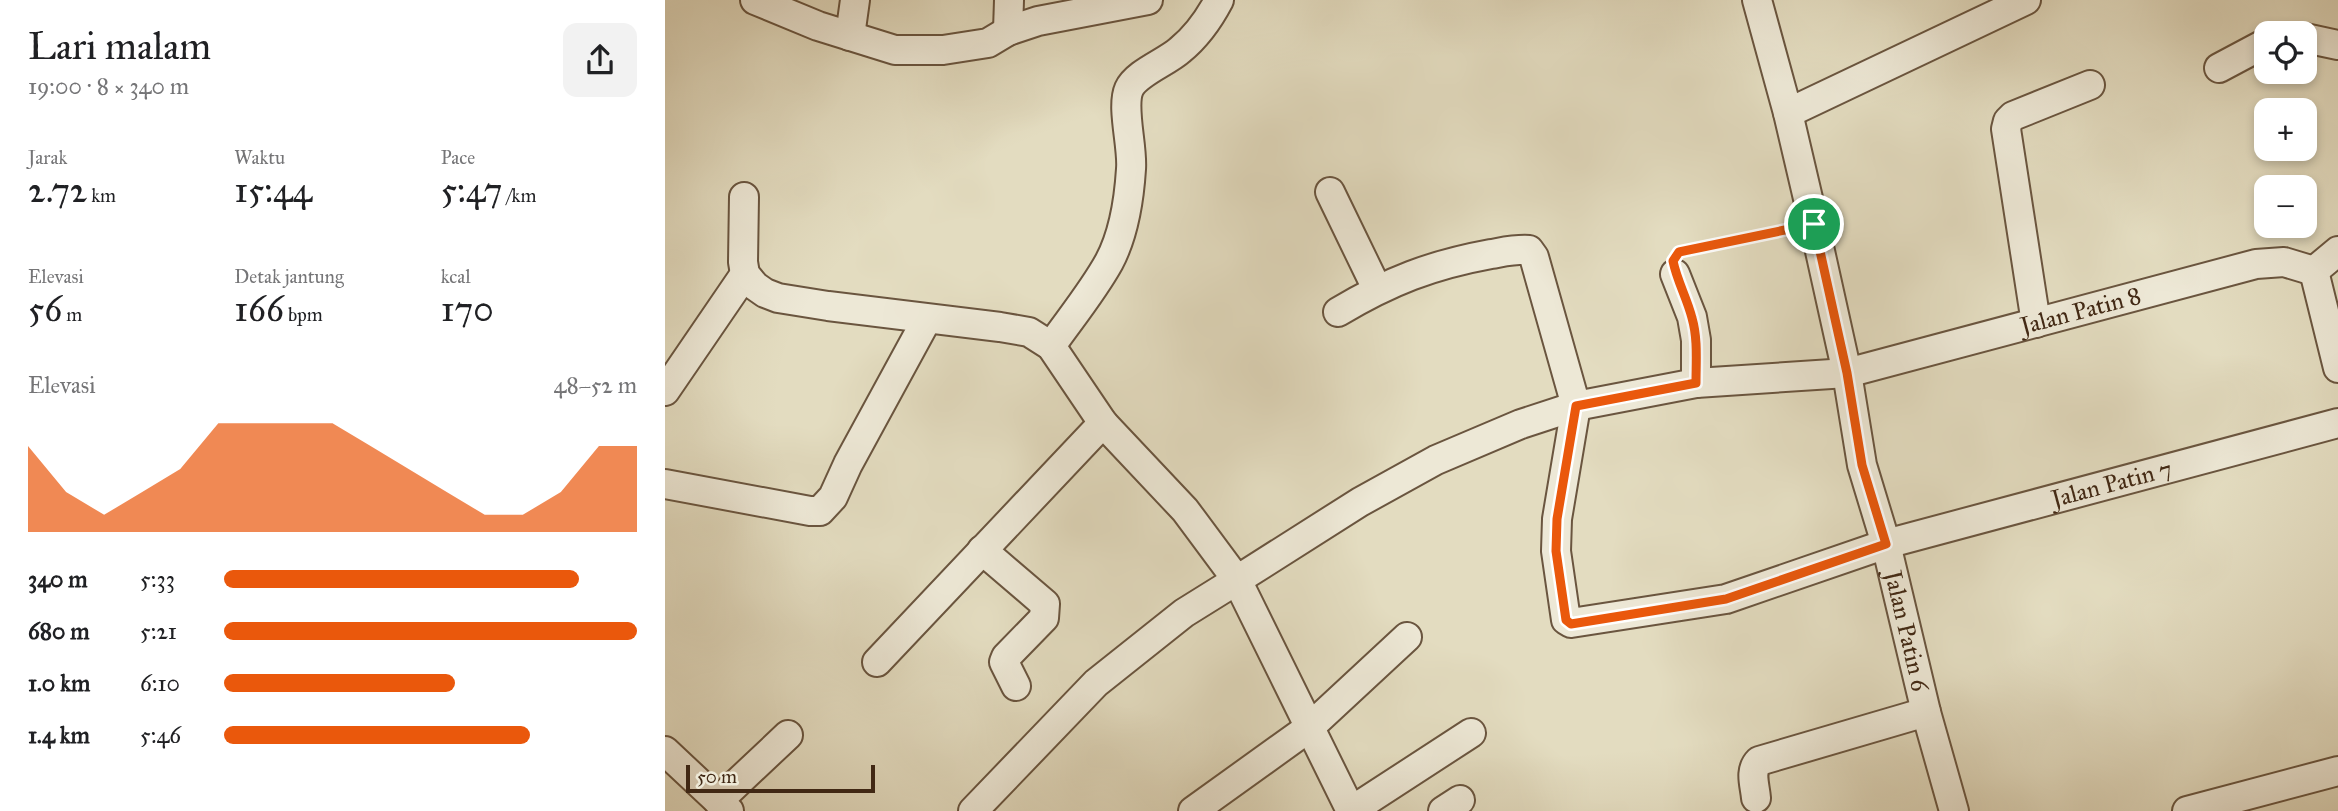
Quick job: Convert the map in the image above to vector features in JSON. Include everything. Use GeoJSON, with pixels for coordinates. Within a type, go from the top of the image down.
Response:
{"type":"FeatureCollection","features":[{"type":"Feature","properties":{"kind":"street"},"geometry":{"type":"LineString","coordinates":[[755,0],[895,50],[943,50],[988,43],[1038,21],[1148,0]]}},
{"type":"Feature","properties":{"kind":"street"},"geometry":{"type":"LineString","coordinates":[[850,36],[855,0]]}},
{"type":"Feature","properties":{"kind":"street"},"geometry":{"type":"LineString","coordinates":[[1008,32],[1009,0]]}},
{"type":"Feature","properties":{"kind":"street"},"geometry":{"type":"LineString","coordinates":[[1051,346],[1108,262],[1127,210],[1132,166],[1127,105],[1129,88],[1140,77],[1179,51],[1197,33],[1219,0]]}},
{"type":"Feature","properties":{"kind":"street","name":"Jalan Patin 6"},"geometry":{"type":"LineString","coordinates":[[1756,0],[1788,113],[1814,224],[1847,373],[1862,465],[1886,544],[1926,712],[1954,811]]}},
{"type":"Feature","properties":{"kind":"street"},"geometry":{"type":"LineString","coordinates":[[1788,113],[1983,9],[2026,0]]}},
{"type":"Feature","properties":{"kind":"street"},"geometry":{"type":"LineString","coordinates":[[2317,41],[2338,45]]}},
{"type":"Feature","properties":{"kind":"street"},"geometry":{"type":"LineString","coordinates":[[2219,68],[2254,49]]}},
{"type":"Feature","properties":{"kind":"street"},"geometry":{"type":"LineString","coordinates":[[2036,323],[2006,129],[2013,116],[2090,85]]}},
{"type":"Feature","properties":{"kind":"street"},"geometry":{"type":"LineString","coordinates":[[1330,192],[1377,289]]}},
{"type":"Feature","properties":{"kind":"street"},"geometry":{"type":"LineString","coordinates":[[744,197],[745,274],[765,293],[778,298],[1029,332],[1051,346],[1103,423],[1185,510],[1237,580],[1351,811],[1471,733]]}},
{"type":"Feature","properties":{"kind":"street"},"geometry":{"type":"LineString","coordinates":[[1338,312],[1377,289],[1411,274],[1472,258],[1520,249],[1528,250],[1534,257],[1576,406]]}},
{"type":"Feature","properties":{"kind":"street"},"geometry":{"type":"LineString","coordinates":[[2338,251],[2314,271],[2338,368]]}},
{"type":"Feature","properties":{"kind":"street","name":"Jalan Patin 8"},"geometry":{"type":"LineString","coordinates":[[973,811],[1096,683],[1184,613],[1360,502],[1436,460],[1521,424],[1576,406],[1696,383],[1847,373],[2256,264],[2284,262],[2314,271]]}},
{"type":"Feature","properties":{"kind":"street"},"geometry":{"type":"LineString","coordinates":[[665,391],[745,274]]}},
{"type":"Feature","properties":{"kind":"street"},"geometry":{"type":"LineString","coordinates":[[1675,274],[1692,317],[1696,340],[1696,383]]}},
{"type":"Feature","properties":{"kind":"street"},"geometry":{"type":"LineString","coordinates":[[665,484],[810,512],[820,511],[833,497],[848,464],[927,319]]}},
{"type":"Feature","properties":{"kind":"street","name":"Jalan Patin 7"},"geometry":{"type":"LineString","coordinates":[[1576,406],[1557,519],[1556,551],[1566,620],[1571,624],[1726,599],[1886,544],[2338,423]]}},
{"type":"Feature","properties":{"kind":"street"},"geometry":{"type":"LineString","coordinates":[[877,662],[1103,423]]}},
{"type":"Feature","properties":{"kind":"street"},"geometry":{"type":"LineString","coordinates":[[982,550],[1045,604],[1044,618],[1004,662],[1016,685]]}},
{"type":"Feature","properties":{"kind":"street"},"geometry":{"type":"LineString","coordinates":[[1193,811],[1310,727],[1407,637]]}},
{"type":"Feature","properties":{"kind":"street"},"geometry":{"type":"LineString","coordinates":[[1756,798],[1753,774],[1754,766],[1759,761],[1926,712]]}},
{"type":"Feature","properties":{"kind":"street"},"geometry":{"type":"LineString","coordinates":[[665,751],[723,806],[788,735]]}},
{"type":"Feature","properties":{"kind":"street"},"geometry":{"type":"LineString","coordinates":[[2197,810],[2338,771]]}},
{"type":"Feature","properties":{"kind":"path"},"geometry":{"type":"LineString","coordinates":[[1675,274],[1673,261],[1679,252],[1814,224]]}},
{"type":"Feature","properties":{"kind":"route"},"geometry":{"type":"LineString","coordinates":[[1814,224],[1847,373],[1862,465],[1886,544],[1726,599],[1571,624],[1566,620],[1556,551],[1557,519],[1576,406],[1696,383],[1696,340],[1692,317],[1675,274],[1673,261],[1679,252],[1814,224]]}}]}
